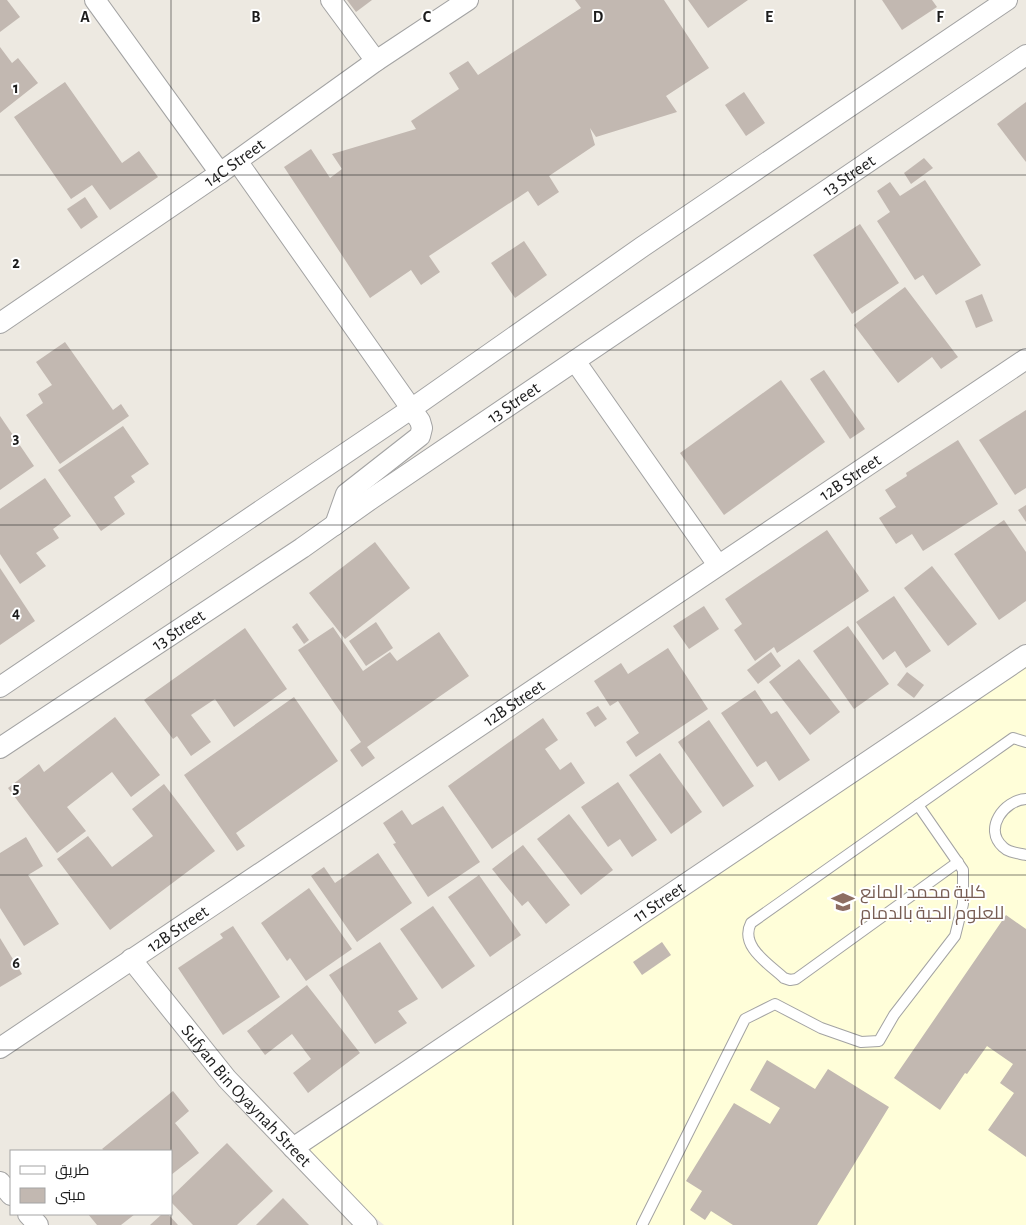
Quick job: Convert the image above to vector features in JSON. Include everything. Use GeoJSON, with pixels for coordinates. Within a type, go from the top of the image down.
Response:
{"type":"FeatureCollection","features":[{"type":"Feature","properties":{"kind":"street"},"geometry":{"type":"LineString","coordinates":[[95,0],[220,173]]}},
{"type":"Feature","properties":{"kind":"street"},"geometry":{"type":"LineString","coordinates":[[331,0],[376,61]]}},
{"type":"Feature","properties":{"kind":"street","name":"14C Street"},"geometry":{"type":"LineString","coordinates":[[0,323],[220,173],[376,61],[468,0]]}},
{"type":"Feature","properties":{"kind":"street"},"geometry":{"type":"LineString","coordinates":[[0,687],[411,409],[642,247],[1006,0]]}},
{"type":"Feature","properties":{"kind":"street","name":"13 Street"},"geometry":{"type":"LineString","coordinates":[[0,748],[335,525],[1026,55]]}},
{"type":"Feature","properties":{"kind":"street"},"geometry":{"type":"LineString","coordinates":[[237,161],[420,421],[422,428],[420,436],[346,494],[335,525]]}},
{"type":"Feature","properties":{"kind":"street","name":"12B Street"},"geometry":{"type":"LineString","coordinates":[[0,1048],[1026,359]]}},
{"type":"Feature","properties":{"kind":"street"},"geometry":{"type":"LineString","coordinates":[[575,362],[718,565]]}},
{"type":"Feature","properties":{"kind":"street","name":"11 Street"},"geometry":{"type":"LineString","coordinates":[[293,1148],[1026,656]]}},
{"type":"Feature","properties":{"kind":"street","name":"Sufyan Bin Oyaynah Street"},"geometry":{"type":"LineString","coordinates":[[131,959],[227,1079],[367,1225]]}},
{"type":"Feature","properties":{"kind":"street"},"geometry":{"type":"LineString","coordinates":[[0,1182],[10,1194]]}},
{"type":"Feature","properties":{"kind":"street"},"geometry":{"type":"LineString","coordinates":[[29,1215],[38,1225]]}},
{"type":"Feature","properties":{"kind":"lane"},"geometry":{"type":"LineString","coordinates":[[958,862],[796,979],[784,978],[753,950],[749,942],[748,934],[751,923],[1013,738],[1026,742]]}},
{"type":"Feature","properties":{"kind":"lane"},"geometry":{"type":"LineString","coordinates":[[1026,799],[1017,800],[1001,812],[994,826],[995,834],[1005,849],[1026,855]]}},
{"type":"Feature","properties":{"kind":"lane"},"geometry":{"type":"LineString","coordinates":[[642,1225],[745,1019],[775,1004],[821,1028],[861,1042],[879,1041],[894,1015],[955,936],[964,904],[963,870],[918,805]]}},
{"type":"Feature","properties":{"kind":"shaded area","name":"كلية محمد المانع للعلوم الحية بالدمام"},"geometry":{"type":"Polygon","coordinates":[[[1026,655],[1026,1225],[384,1225],[293,1148],[1026,655]]]}},
{"type":"Feature","properties":{"kind":"building"},"geometry":{"type":"Polygon","coordinates":[[[0,0],[7,0],[20,17],[0,32],[0,0]]]}},
{"type":"Feature","properties":{"kind":"building"},"geometry":{"type":"Polygon","coordinates":[[[347,0],[372,0],[356,12],[347,0]]]}},
{"type":"Feature","properties":{"kind":"building"},"geometry":{"type":"Polygon","coordinates":[[[575,0],[664,0],[709,68],[666,96],[677,112],[596,137],[590,128],[595,145],[549,176],[559,192],[538,206],[528,191],[429,256],[440,272],[421,285],[411,270],[370,298],[284,167],[311,149],[330,178],[342,169],[332,154],[416,129],[411,121],[459,89],[449,73],[468,61],[478,75],[581,8],[575,0]]]}},
{"type":"Feature","properties":{"kind":"building"},"geometry":{"type":"Polygon","coordinates":[[[688,0],[748,0],[708,28],[688,0]]]}},
{"type":"Feature","properties":{"kind":"building"},"geometry":{"type":"Polygon","coordinates":[[[882,0],[932,0],[937,7],[902,30],[882,0]]]}},
{"type":"Feature","properties":{"kind":"building"},"geometry":{"type":"Polygon","coordinates":[[[0,47],[12,63],[18,58],[38,83],[0,113],[0,47]]]}},
{"type":"Feature","properties":{"kind":"building"},"geometry":{"type":"Polygon","coordinates":[[[65,82],[122,163],[139,151],[158,177],[110,210],[92,185],[71,199],[14,117],[65,82]]]}},
{"type":"Feature","properties":{"kind":"building"},"geometry":{"type":"Polygon","coordinates":[[[744,92],[765,123],[746,136],[725,105],[744,92]]]}},
{"type":"Feature","properties":{"kind":"building"},"geometry":{"type":"Polygon","coordinates":[[[1026,102],[1026,162],[997,124],[1026,102]]]}},
{"type":"Feature","properties":{"kind":"building"},"geometry":{"type":"Polygon","coordinates":[[[924,158],[933,168],[911,184],[904,173],[924,158]]]}},
{"type":"Feature","properties":{"kind":"building"},"geometry":{"type":"Polygon","coordinates":[[[925,180],[981,265],[936,295],[923,275],[915,280],[877,221],[890,212],[877,191],[890,182],[900,196],[925,180]]]}},
{"type":"Feature","properties":{"kind":"building"},"geometry":{"type":"Polygon","coordinates":[[[85,197],[98,217],[81,229],[67,209],[85,197]]]}},
{"type":"Feature","properties":{"kind":"building"},"geometry":{"type":"Polygon","coordinates":[[[860,224],[899,283],[852,314],[813,255],[860,224]]]}},
{"type":"Feature","properties":{"kind":"building"},"geometry":{"type":"Polygon","coordinates":[[[524,241],[547,275],[515,298],[491,263],[524,241]]]}},
{"type":"Feature","properties":{"kind":"building"},"geometry":{"type":"Polygon","coordinates":[[[905,287],[958,357],[941,369],[932,357],[898,383],[854,325],[905,287]]]}},
{"type":"Feature","properties":{"kind":"building"},"geometry":{"type":"Polygon","coordinates":[[[982,294],[993,321],[976,328],[965,301],[982,294]]]}},
{"type":"Feature","properties":{"kind":"building"},"geometry":{"type":"Polygon","coordinates":[[[65,342],[113,410],[121,404],[129,416],[60,464],[26,415],[43,403],[38,394],[52,385],[36,362],[65,342]]]}},
{"type":"Feature","properties":{"kind":"building"},"geometry":{"type":"Polygon","coordinates":[[[824,370],[865,429],[850,439],[810,379],[824,370]]]}},
{"type":"Feature","properties":{"kind":"building"},"geometry":{"type":"Polygon","coordinates":[[[781,380],[825,442],[724,515],[680,453],[781,380]]]}},
{"type":"Feature","properties":{"kind":"building"},"geometry":{"type":"Polygon","coordinates":[[[1026,410],[1026,488],[1015,495],[979,440],[1026,410]]]}},
{"type":"Feature","properties":{"kind":"building"},"geometry":{"type":"Polygon","coordinates":[[[0,416],[34,466],[0,490],[0,416]]]}},
{"type":"Feature","properties":{"kind":"building"},"geometry":{"type":"Polygon","coordinates":[[[123,426],[149,464],[131,476],[135,482],[114,497],[125,514],[101,531],[58,470],[123,426]]]}},
{"type":"Feature","properties":{"kind":"building"},"geometry":{"type":"Polygon","coordinates":[[[958,440],[998,504],[923,551],[912,534],[896,544],[879,518],[896,507],[885,490],[907,476],[906,473],[958,440]]]}},
{"type":"Feature","properties":{"kind":"building"},"geometry":{"type":"Polygon","coordinates":[[[45,478],[71,516],[53,529],[59,538],[36,553],[46,566],[20,584],[0,554],[0,509],[45,478]]]}},
{"type":"Feature","properties":{"kind":"building"},"geometry":{"type":"Polygon","coordinates":[[[1026,505],[1026,522],[1018,510],[1026,505]]]}},
{"type":"Feature","properties":{"kind":"building"},"geometry":{"type":"Polygon","coordinates":[[[1004,520],[1026,552],[1026,601],[999,620],[954,554],[1004,520]]]}},
{"type":"Feature","properties":{"kind":"building"},"geometry":{"type":"Polygon","coordinates":[[[827,530],[869,591],[777,653],[774,647],[755,661],[734,630],[742,624],[725,599],[827,530]]]}},
{"type":"Feature","properties":{"kind":"building"},"geometry":{"type":"Polygon","coordinates":[[[375,542],[410,588],[345,639],[309,593],[375,542]]]}},
{"type":"Feature","properties":{"kind":"building"},"geometry":{"type":"Polygon","coordinates":[[[932,566],[977,624],[948,646],[904,588],[932,566]]]}},
{"type":"Feature","properties":{"kind":"building"},"geometry":{"type":"Polygon","coordinates":[[[0,568],[35,621],[0,645],[0,568]]]}},
{"type":"Feature","properties":{"kind":"building"},"geometry":{"type":"Polygon","coordinates":[[[894,596],[931,651],[906,668],[895,651],[883,660],[856,622],[894,596]]]}},
{"type":"Feature","properties":{"kind":"building"},"geometry":{"type":"Polygon","coordinates":[[[704,606],[719,629],[689,649],[673,626],[704,606]]]}},
{"type":"Feature","properties":{"kind":"building"},"geometry":{"type":"Polygon","coordinates":[[[376,622],[393,648],[366,666],[349,641],[376,622]]]}},
{"type":"Feature","properties":{"kind":"building"},"geometry":{"type":"Polygon","coordinates":[[[297,623],[309,640],[304,644],[292,627],[297,623]]]}},
{"type":"Feature","properties":{"kind":"building"},"geometry":{"type":"Polygon","coordinates":[[[848,626],[889,684],[854,709],[813,651],[848,626]]]}},
{"type":"Feature","properties":{"kind":"building"},"geometry":{"type":"Polygon","coordinates":[[[333,627],[363,671],[390,652],[397,661],[439,632],[469,676],[367,747],[375,758],[362,767],[350,750],[361,742],[298,650],[333,627]]]}},
{"type":"Feature","properties":{"kind":"building"},"geometry":{"type":"Polygon","coordinates":[[[245,628],[287,689],[234,727],[215,699],[191,715],[211,742],[191,756],[177,736],[173,739],[144,700],[245,628]]]}},
{"type":"Feature","properties":{"kind":"building"},"geometry":{"type":"Polygon","coordinates":[[[668,648],[708,709],[636,757],[626,742],[639,733],[618,701],[610,706],[594,681],[621,663],[628,674],[668,648]]]}},
{"type":"Feature","properties":{"kind":"building"},"geometry":{"type":"Polygon","coordinates":[[[771,652],[781,666],[758,684],[747,670],[771,652]]]}},
{"type":"Feature","properties":{"kind":"building"},"geometry":{"type":"Polygon","coordinates":[[[799,659],[840,712],[810,735],[769,682],[799,659]]]}},
{"type":"Feature","properties":{"kind":"building"},"geometry":{"type":"Polygon","coordinates":[[[907,672],[924,685],[914,698],[897,685],[907,672]]]}},
{"type":"Feature","properties":{"kind":"building"},"geometry":{"type":"Polygon","coordinates":[[[755,690],[771,714],[777,711],[810,760],[779,781],[766,761],[757,767],[721,713],[755,690]]]}},
{"type":"Feature","properties":{"kind":"building"},"geometry":{"type":"Polygon","coordinates":[[[294,697],[338,761],[236,833],[245,846],[237,851],[184,775],[294,697]]]}},
{"type":"Feature","properties":{"kind":"building"},"geometry":{"type":"Polygon","coordinates":[[[598,706],[607,719],[595,727],[586,713],[598,706]]]}},
{"type":"Feature","properties":{"kind":"building"},"geometry":{"type":"Polygon","coordinates":[[[115,717],[160,775],[131,797],[112,772],[67,807],[86,831],[57,853],[8,788],[39,764],[44,772],[115,717]]]}},
{"type":"Feature","properties":{"kind":"building"},"geometry":{"type":"Polygon","coordinates":[[[543,718],[558,740],[545,749],[560,770],[571,762],[585,783],[492,849],[448,786],[543,718]]]}},
{"type":"Feature","properties":{"kind":"building"},"geometry":{"type":"Polygon","coordinates":[[[709,720],[754,786],[723,807],[678,742],[709,720]]]}},
{"type":"Feature","properties":{"kind":"building"},"geometry":{"type":"Polygon","coordinates":[[[660,753],[702,812],[671,834],[629,775],[660,753]]]}},
{"type":"Feature","properties":{"kind":"building"},"geometry":{"type":"Polygon","coordinates":[[[618,782],[657,840],[632,857],[620,839],[608,847],[581,807],[618,782]]]}},
{"type":"Feature","properties":{"kind":"building"},"geometry":{"type":"Polygon","coordinates":[[[164,784],[215,851],[110,930],[57,859],[88,836],[112,867],[153,836],[132,809],[164,784]]]}},
{"type":"Feature","properties":{"kind":"building"},"geometry":{"type":"Polygon","coordinates":[[[443,806],[480,862],[428,897],[393,844],[396,843],[383,823],[402,810],[412,825],[443,806]]]}},
{"type":"Feature","properties":{"kind":"building"},"geometry":{"type":"Polygon","coordinates":[[[569,814],[613,870],[581,895],[537,839],[569,814]]]}},
{"type":"Feature","properties":{"kind":"building"},"geometry":{"type":"Polygon","coordinates":[[[26,837],[43,866],[28,875],[59,924],[24,946],[0,908],[0,853],[26,837]]]}},
{"type":"Feature","properties":{"kind":"building"},"geometry":{"type":"Polygon","coordinates":[[[523,845],[570,905],[546,924],[528,901],[522,906],[492,869],[523,845]]]}},
{"type":"Feature","properties":{"kind":"building"},"geometry":{"type":"Polygon","coordinates":[[[378,853],[412,903],[357,942],[311,876],[324,867],[335,883],[378,853]]]}},
{"type":"Feature","properties":{"kind":"building"},"geometry":{"type":"Polygon","coordinates":[[[479,875],[521,935],[490,957],[448,897],[479,875]]]}},
{"type":"Feature","properties":{"kind":"building"},"geometry":{"type":"Polygon","coordinates":[[[309,888],[352,949],[306,981],[290,958],[287,961],[261,923],[309,888]]]}},
{"type":"Feature","properties":{"kind":"building"},"geometry":{"type":"Polygon","coordinates":[[[433,906],[475,966],[442,989],[400,929],[433,906]]]}},
{"type":"Feature","properties":{"kind":"building"},"geometry":{"type":"Polygon","coordinates":[[[1006,915],[1026,929],[1026,1157],[988,1130],[1014,1093],[1000,1083],[1013,1064],[987,1046],[967,1074],[965,1073],[940,1110],[894,1078],[1006,915]]]}},
{"type":"Feature","properties":{"kind":"building"},"geometry":{"type":"Polygon","coordinates":[[[233,926],[280,997],[223,1035],[178,968],[223,938],[220,934],[233,926]]]}},
{"type":"Feature","properties":{"kind":"building"},"geometry":{"type":"Polygon","coordinates":[[[0,938],[22,974],[0,987],[0,938]]]}},
{"type":"Feature","properties":{"kind":"building"},"geometry":{"type":"Polygon","coordinates":[[[380,942],[418,999],[398,1011],[407,1023],[375,1044],[329,975],[380,942]]]}},
{"type":"Feature","properties":{"kind":"building"},"geometry":{"type":"Polygon","coordinates":[[[662,942],[671,955],[642,975],[633,962],[662,942]]]}},
{"type":"Feature","properties":{"kind":"building"},"geometry":{"type":"Polygon","coordinates":[[[307,985],[360,1053],[308,1093],[293,1073],[311,1059],[292,1034],[265,1055],[247,1031],[307,985]]]}},
{"type":"Feature","properties":{"kind":"building"},"geometry":{"type":"Polygon","coordinates":[[[767,1060],[815,1089],[828,1069],[889,1107],[817,1225],[733,1225],[711,1211],[705,1220],[690,1210],[702,1191],[686,1181],[734,1103],[770,1124],[780,1108],[750,1090],[767,1060]]]}},
{"type":"Feature","properties":{"kind":"building"},"geometry":{"type":"Polygon","coordinates":[[[173,1091],[189,1111],[175,1123],[199,1153],[172,1174],[172,1150],[102,1149],[173,1091]]]}},
{"type":"Feature","properties":{"kind":"building"},"geometry":{"type":"Polygon","coordinates":[[[227,1143],[273,1191],[237,1225],[193,1225],[172,1203],[172,1196],[227,1143]]]}},
{"type":"Feature","properties":{"kind":"building"},"geometry":{"type":"Polygon","coordinates":[[[283,1198],[309,1225],[256,1225],[283,1198]]]}},
{"type":"Feature","properties":{"kind":"building"},"geometry":{"type":"Polygon","coordinates":[[[89,1215],[134,1215],[121,1225],[97,1225],[89,1215]]]}},
{"type":"Feature","properties":{"kind":"building"},"geometry":{"type":"Polygon","coordinates":[[[161,1215],[169,1215],[178,1225],[150,1225],[161,1215]]]}},
{"type":"Feature","properties":{"kind":"place","name":"كلية محمد المانع للعلوم الحية بالدمام"},"geometry":{"type":"Point","coordinates":[843,902]}}]}
